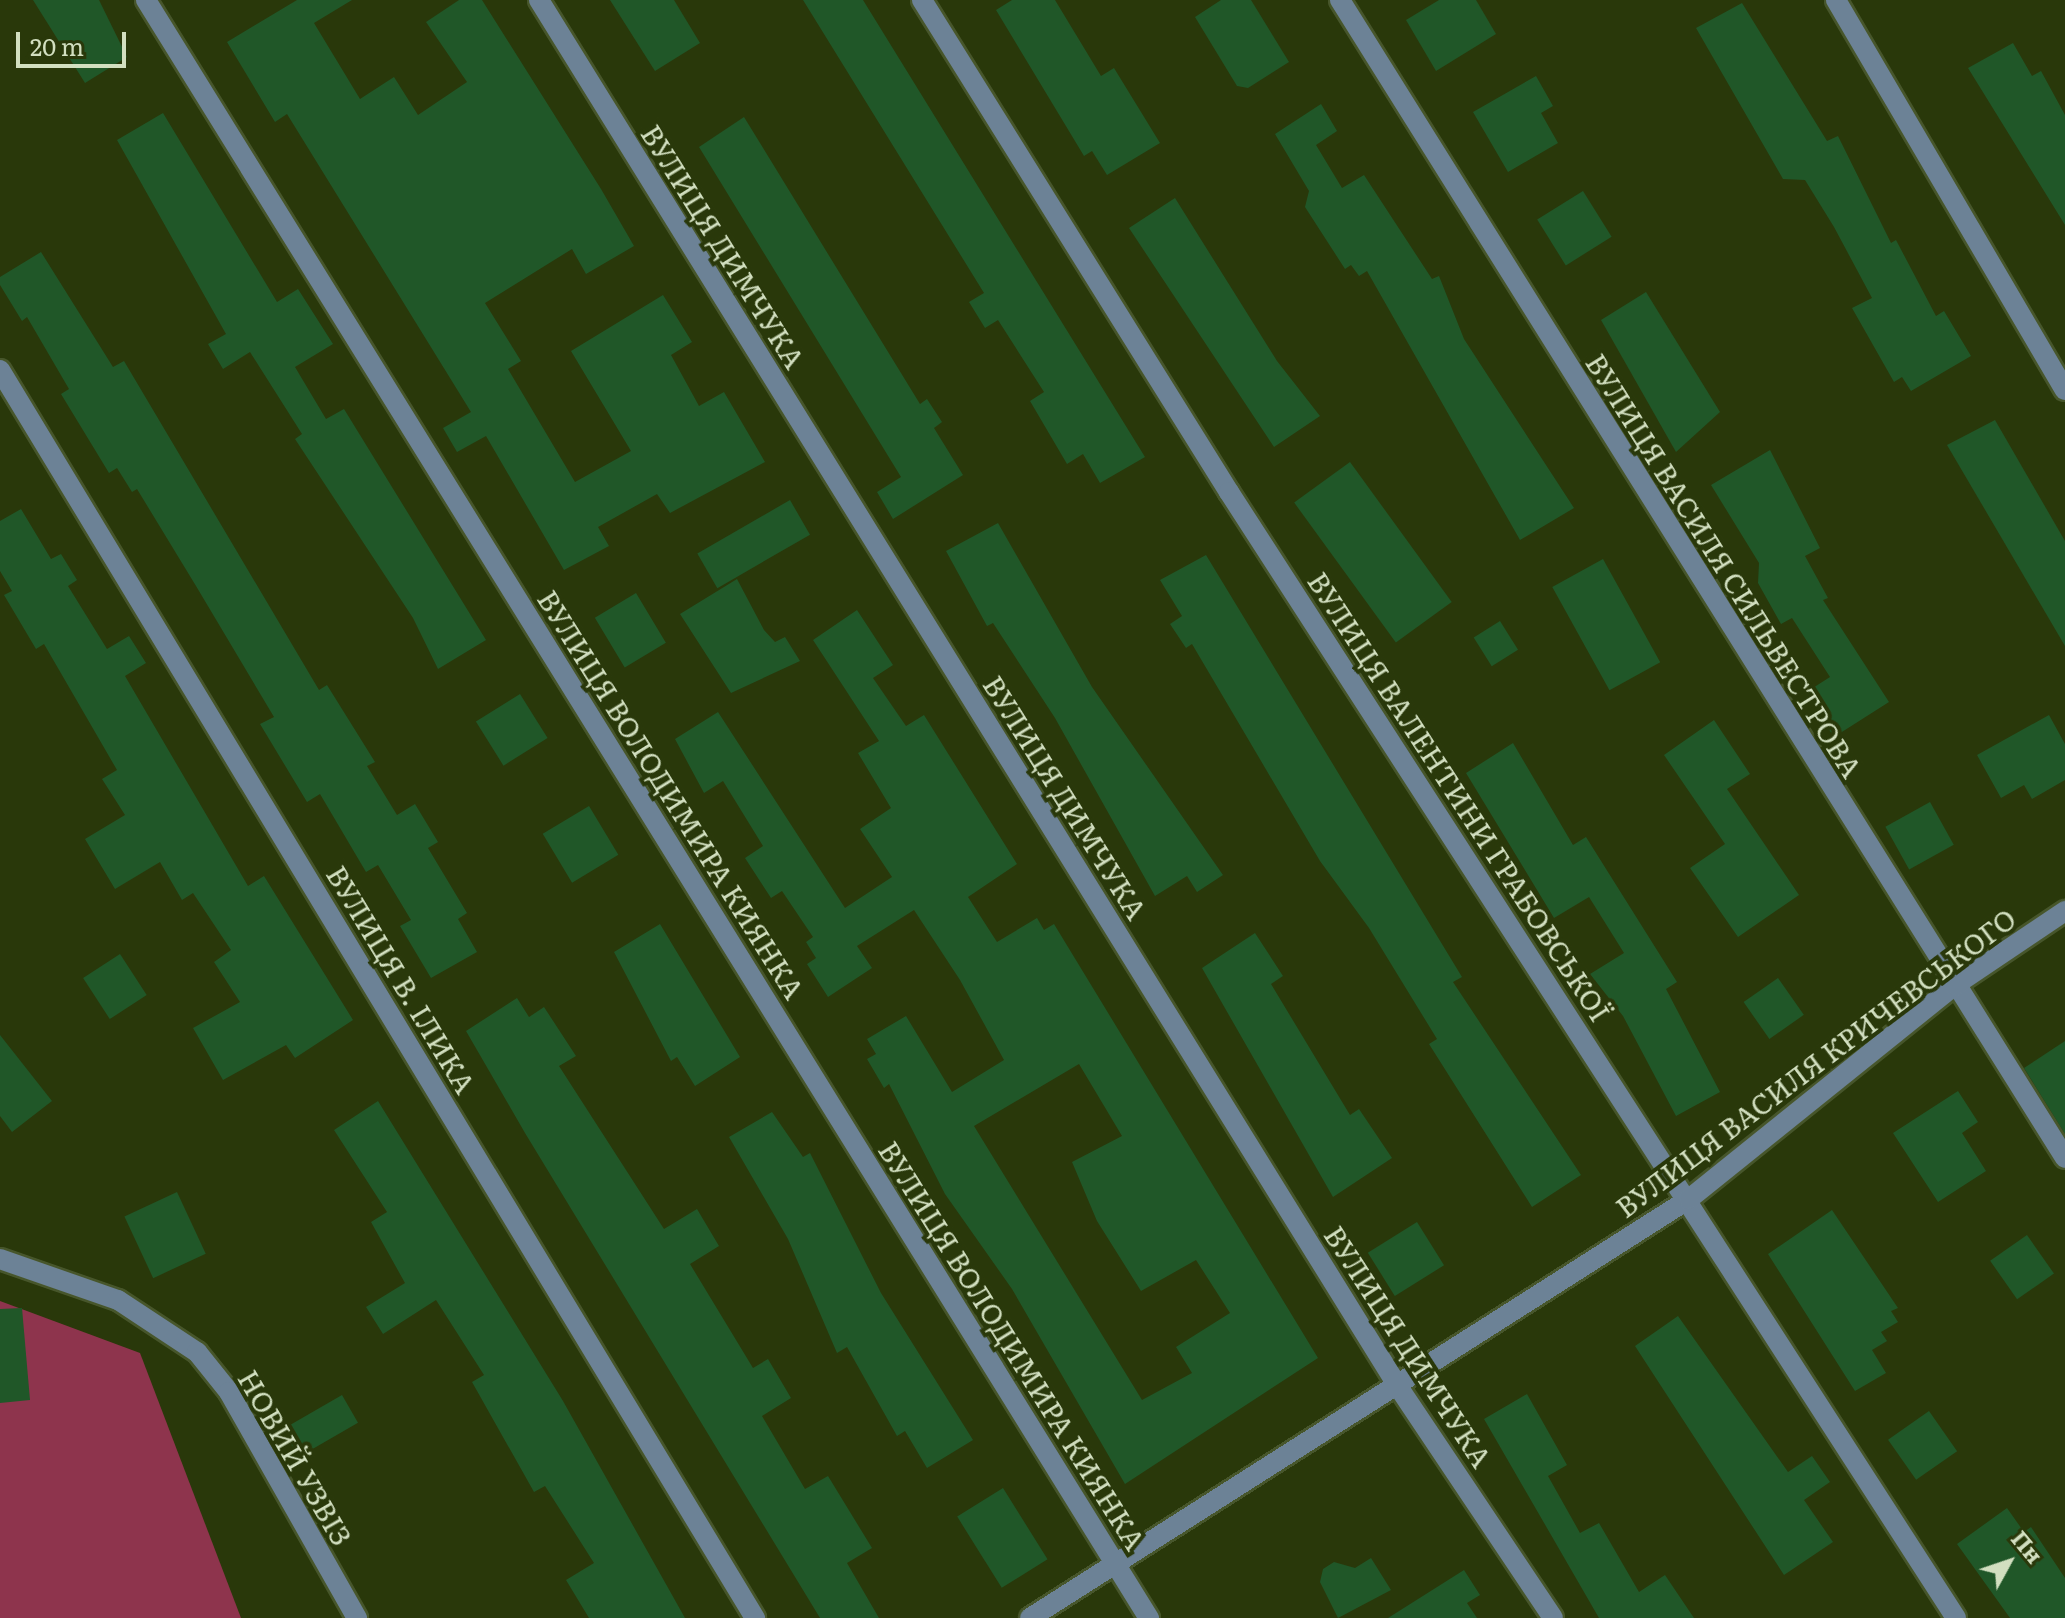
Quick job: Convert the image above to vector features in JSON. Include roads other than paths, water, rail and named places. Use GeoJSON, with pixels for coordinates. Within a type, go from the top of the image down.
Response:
{"type":"FeatureCollection","features":[{"type":"Feature","properties":{"kind":"street","name":"ВУЛИЦЯ ВОЛОДИМИРА КИЯНКА"},"geometry":{"type":"LineString","coordinates":[[146,0],[1149,1618]]}},
{"type":"Feature","properties":{"kind":"street","name":"ВУЛИЦЯ ДИМЧУКА"},"geometry":{"type":"LineString","coordinates":[[539,0],[1397,1385],[1553,1618]]}},
{"type":"Feature","properties":{"kind":"street","name":"ВУЛИЦЯ ВАЛЕНТИНИ ГРАБОВСЬКОЇ"},"geometry":{"type":"LineString","coordinates":[[922,0],[1229,492],[1689,1199],[1956,1618]]}},
{"type":"Feature","properties":{"kind":"street","name":"ВУЛИЦЯ ВАСИЛЯ СИЛЬВЕСТРОВА"},"geometry":{"type":"LineString","coordinates":[[1340,0],[2065,1158]]}},
{"type":"Feature","properties":{"kind":"street"},"geometry":{"type":"LineString","coordinates":[[1836,0],[2065,390]]}},
{"type":"Feature","properties":{"kind":"street","name":"ВУЛИЦЯ В. ІЛИКА"},"geometry":{"type":"LineString","coordinates":[[0,370],[755,1618]]}},
{"type":"Feature","properties":{"kind":"street","name":"ВУЛИЦЯ ВАСИЛЯ КРИЧЕВСЬКОГО"},"geometry":{"type":"LineString","coordinates":[[1030,1618],[1689,1199],[1955,985],[2065,911]]}},
{"type":"Feature","properties":{"kind":"street","name":"НОВИЙ УЗВІЗ"},"geometry":{"type":"LineString","coordinates":[[0,1259],[118,1300],[197,1352],[229,1392],[357,1618]]}}]}
